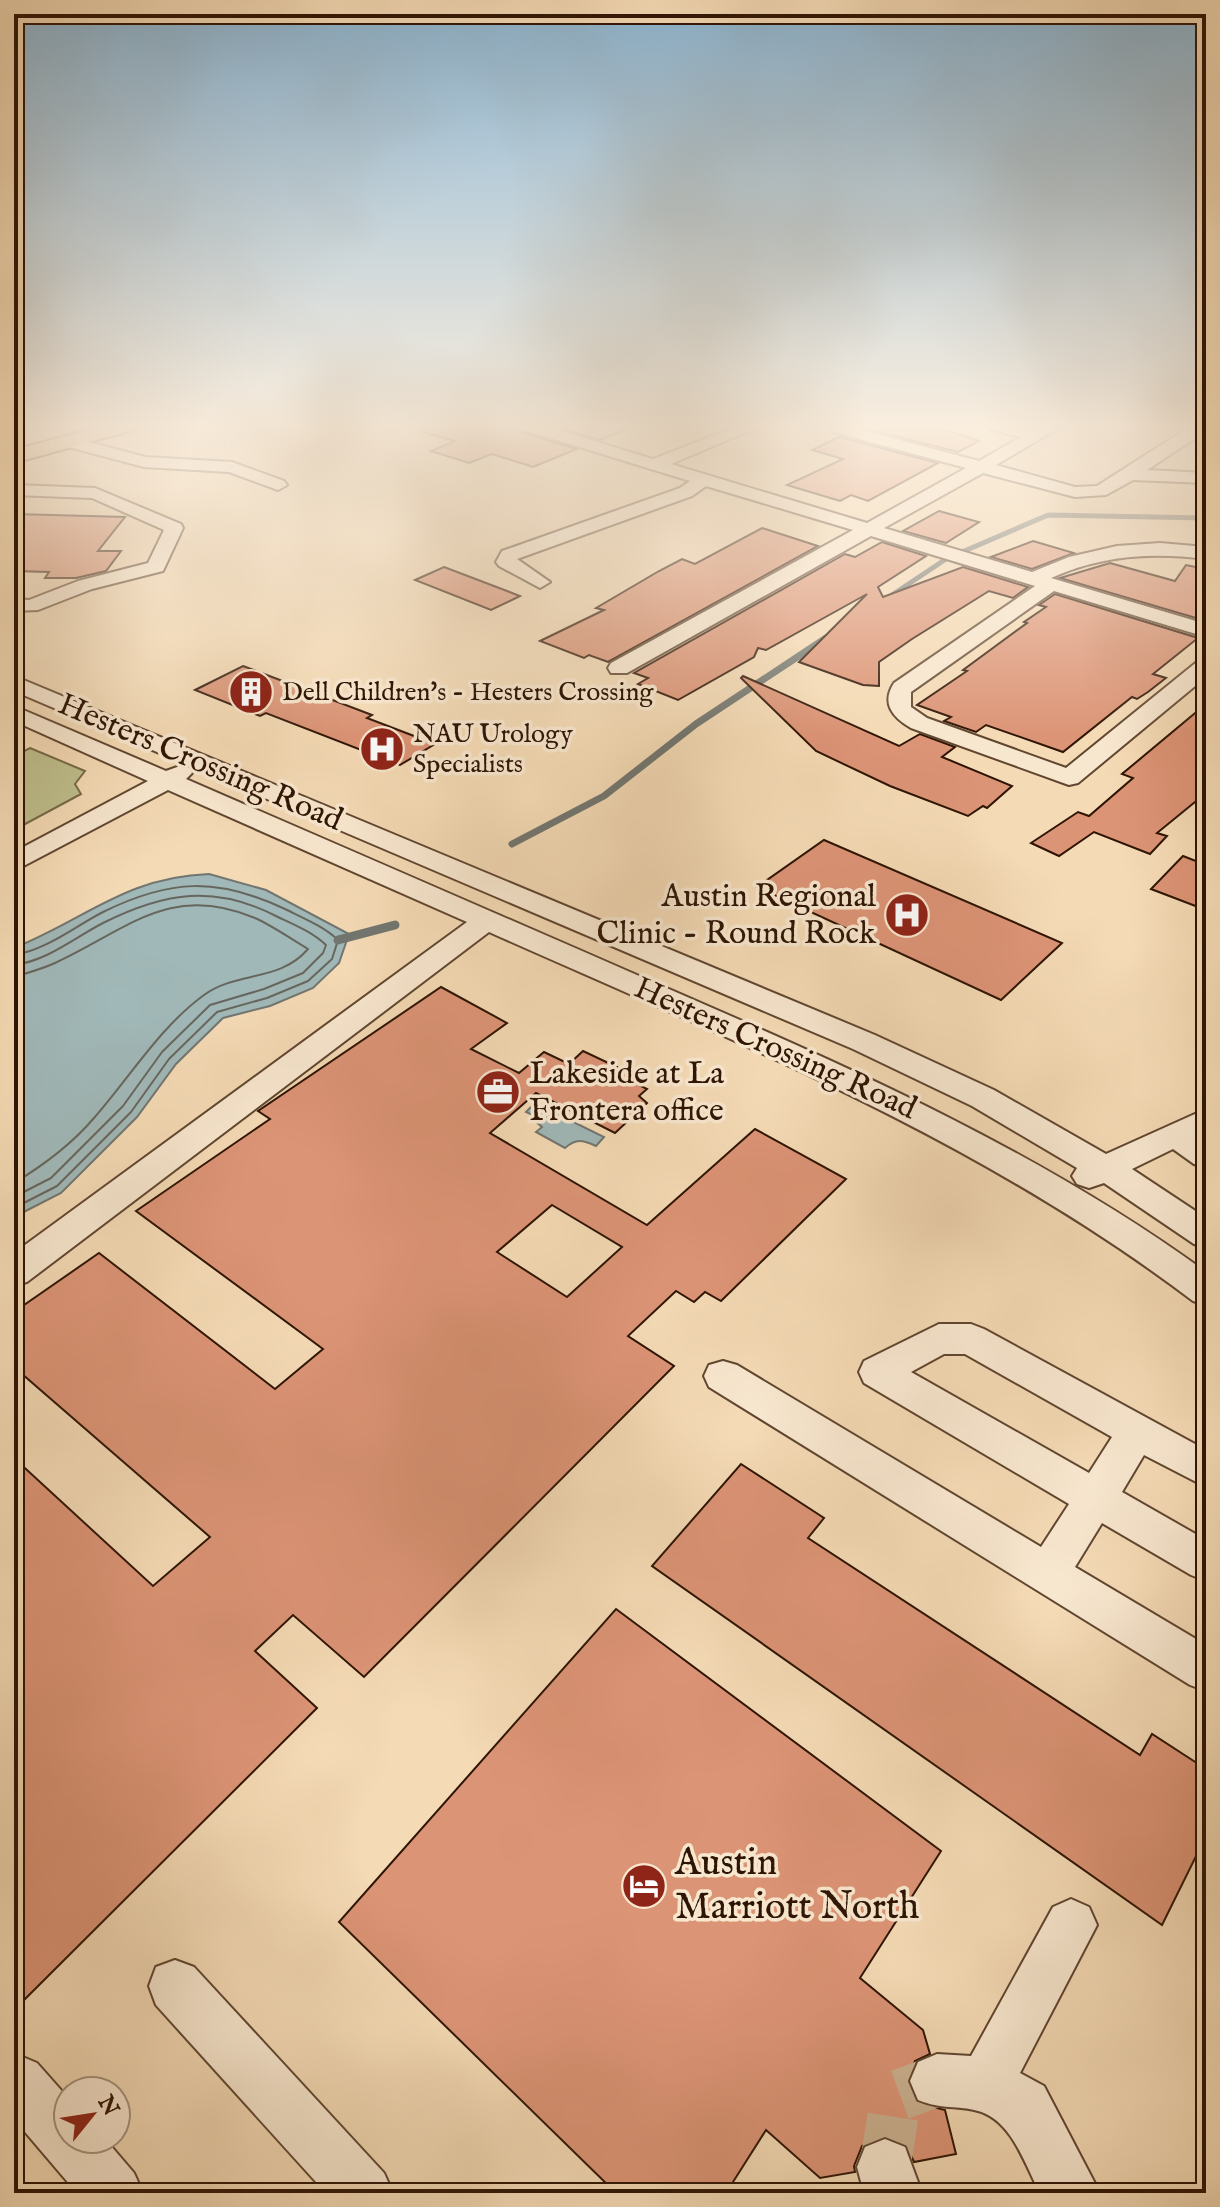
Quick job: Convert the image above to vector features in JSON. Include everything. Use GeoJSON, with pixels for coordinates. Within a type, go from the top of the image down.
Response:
{"type":"FeatureCollection","features":[{"type":"Feature","properties":{"kind":"street"},"geometry":{"type":"LineString","coordinates":[[14,605],[31,606],[85,585],[156,567],[174,529]]}},
{"type":"Feature","properties":{"kind":"street"},"geometry":{"type":"LineString","coordinates":[[540,582],[506,562],[509,555],[582,529]]}},
{"type":"Feature","properties":{"kind":"street"},"geometry":{"type":"LineString","coordinates":[[619,668],[866,529]]}},
{"type":"Feature","properties":{"kind":"street"},"geometry":{"type":"LineString","coordinates":[[871,529],[1206,631]]}},
{"type":"Feature","properties":{"kind":"street"},"geometry":{"type":"LineString","coordinates":[[1206,553],[1171,548],[1106,552],[1068,561],[902,688],[897,703],[902,712],[919,723],[1069,778],[1206,666]]}},
{"type":"Feature","properties":{"kind":"street","name":"Hesters Crossing Road"},"geometry":{"type":"LineString","coordinates":[[14,683],[864,1042],[983,1098],[1103,1167],[1206,1235]]}},
{"type":"Feature","properties":{"kind":"street","name":"Hesters Crossing Road"},"geometry":{"type":"LineString","coordinates":[[14,713],[853,1081],[939,1123],[1062,1191],[1206,1291]]}},
{"type":"Feature","properties":{"kind":"street"},"geometry":{"type":"LineString","coordinates":[[14,863],[198,763]]}},
{"type":"Feature","properties":{"kind":"street"},"geometry":{"type":"LineString","coordinates":[[14,1272],[488,920]]}},
{"type":"Feature","properties":{"kind":"street"},"geometry":{"type":"LineString","coordinates":[[1062,1191],[1103,1167],[1206,1120]]}},
{"type":"Feature","properties":{"kind":"street"},"geometry":{"type":"LineString","coordinates":[[1175,1134],[1206,1156]]}},
{"type":"Feature","properties":{"kind":"street"},"geometry":{"type":"LineString","coordinates":[[1206,1470],[971,1339],[939,1339],[878,1372],[1206,1562]]}},
{"type":"Feature","properties":{"kind":"street"},"geometry":{"type":"LineString","coordinates":[[723,1376],[1206,1670]]}},
{"type":"Feature","properties":{"kind":"street"},"geometry":{"type":"LineString","coordinates":[[1048,1574],[1137,1432]]}},
{"type":"Feature","properties":{"kind":"street"},"geometry":{"type":"LineString","coordinates":[[1071,1925],[961,2082],[1024,2106],[1071,2193]]}},
{"type":"Feature","properties":{"kind":"street"},"geometry":{"type":"LineString","coordinates":[[175,1986],[364,2193]]}},
{"type":"Feature","properties":{"kind":"street"},"geometry":{"type":"LineString","coordinates":[[18,2082],[114,2193]]}},
{"type":"Feature","properties":{"kind":"green space"},"geometry":{"type":"Polygon","coordinates":[[[30,748],[85,771],[75,784],[81,794],[14,830],[14,756],[30,748]]]}},
{"type":"Feature","properties":{"kind":"water"},"geometry":{"type":"Polygon","coordinates":[[[209,874],[266,890],[349,934],[339,963],[313,988],[270,1006],[223,1018],[176,1064],[137,1117],[61,1193],[14,1217],[14,948],[130,891],[180,877],[209,874]]]}},
{"type":"Feature","properties":{"kind":"water"},"geometry":{"type":"Polygon","coordinates":[[[535,1103],[604,1137],[596,1146],[580,1141],[565,1148],[536,1132],[542,1127],[535,1121],[537,1117],[526,1112],[535,1103]]]}},
{"type":"Feature","properties":{"kind":"building"},"geometry":{"type":"Polygon","coordinates":[[[14,529],[115,529],[98,551],[121,551],[106,571],[76,578],[45,578],[49,572],[14,571],[14,529]]]}},
{"type":"Feature","properties":{"kind":"building"},"geometry":{"type":"Polygon","coordinates":[[[760,529],[818,546],[608,662],[589,655],[584,658],[540,641],[604,610],[596,608],[682,559],[695,564],[760,529]]]}},
{"type":"Feature","properties":{"kind":"building"},"geometry":{"type":"Polygon","coordinates":[[[907,529],[968,529],[946,543],[903,531],[907,529]]]}},
{"type":"Feature","properties":{"kind":"building"},"geometry":{"type":"Polygon","coordinates":[[[1033,541],[1074,553],[1032,569],[991,557],[1033,541]]]}},
{"type":"Feature","properties":{"kind":"building"},"geometry":{"type":"Polygon","coordinates":[[[882,542],[926,556],[878,587],[883,597],[963,567],[1028,587],[1013,598],[989,591],[912,639],[879,662],[879,686],[863,685],[799,662],[867,594],[766,650],[758,648],[754,657],[678,700],[638,684],[648,678],[634,673],[845,554],[855,557],[882,542]]]}},
{"type":"Feature","properties":{"kind":"building"},"geometry":{"type":"Polygon","coordinates":[[[1110,563],[1175,581],[1186,565],[1206,569],[1206,621],[1060,578],[1110,563]]]}},
{"type":"Feature","properties":{"kind":"building"},"geometry":{"type":"Polygon","coordinates":[[[444,567],[520,596],[491,610],[415,580],[444,567]]]}},
{"type":"Feature","properties":{"kind":"building"},"geometry":{"type":"Polygon","coordinates":[[[1055,594],[1198,638],[1153,674],[1166,678],[1137,699],[1132,697],[1063,752],[986,725],[976,732],[944,721],[951,717],[917,705],[967,671],[963,670],[1027,623],[1024,622],[1046,607],[1039,605],[1055,594]]]}},
{"type":"Feature","properties":{"kind":"building"},"geometry":{"type":"Polygon","coordinates":[[[243,666],[372,715],[367,718],[435,744],[400,765],[266,713],[260,716],[195,690],[243,666]]]}},
{"type":"Feature","properties":{"kind":"building"},"geometry":{"type":"Polygon","coordinates":[[[743,676],[899,746],[920,734],[955,747],[942,757],[1012,786],[987,808],[983,806],[968,816],[890,786],[816,751],[741,678],[743,676]]]}},
{"type":"Feature","properties":{"kind":"building"},"geometry":{"type":"Polygon","coordinates":[[[1206,704],[1206,793],[1157,833],[1167,836],[1150,854],[1094,832],[1059,856],[1031,843],[1078,812],[1089,816],[1133,778],[1122,774],[1206,704]]]}},
{"type":"Feature","properties":{"kind":"building","name":"Austin Regional Clinic - Round Rock"},"geometry":{"type":"Polygon","coordinates":[[[824,840],[1062,943],[1001,1000],[757,887],[824,840]]]}},
{"type":"Feature","properties":{"kind":"building"},"geometry":{"type":"Polygon","coordinates":[[[1183,856],[1206,865],[1206,910],[1151,889],[1183,856]]]}},
{"type":"Feature","properties":{"kind":"building"},"geometry":{"type":"Polygon","coordinates":[[[441,987],[507,1023],[471,1049],[519,1073],[544,1052],[569,1064],[583,1051],[634,1075],[629,1080],[647,1089],[639,1096],[647,1103],[615,1133],[536,1093],[490,1133],[647,1225],[755,1129],[846,1179],[721,1301],[705,1292],[694,1302],[676,1291],[628,1336],[674,1366],[364,1677],[293,1615],[255,1651],[317,1708],[14,2010],[14,1458],[153,1586],[210,1537],[14,1367],[14,1312],[99,1253],[275,1389],[323,1349],[136,1211],[270,1119],[258,1111],[441,987]],[[552,1205],[497,1252],[567,1297],[622,1247],[552,1205]]]}},
{"type":"Feature","properties":{"kind":"building","name":"Austin Marriott North"},"geometry":{"type":"Polygon","coordinates":[[[741,1464],[824,1518],[808,1538],[1140,1755],[1152,1734],[1206,1769],[1206,1836],[1162,1925],[652,1566],[741,1464]]]}},
{"type":"Feature","properties":{"kind":"building","name":"Austin Marriott North"},"geometry":{"type":"Polygon","coordinates":[[[616,1609],[941,1851],[860,1978],[923,2030],[930,2054],[915,2061],[907,2082],[917,2103],[945,2110],[956,2154],[914,2162],[906,2144],[884,2136],[862,2146],[854,2166],[855,2172],[820,2178],[766,2130],[726,2193],[616,2193],[339,1922],[616,1609]]]}},
{"type":"Feature","properties":{"kind":"waterway"},"geometry":{"type":"LineString","coordinates":[[962,552],[1015,529]]}},
{"type":"Feature","properties":{"kind":"waterway"},"geometry":{"type":"LineString","coordinates":[[886,599],[946,559]]}},
{"type":"Feature","properties":{"kind":"waterway"},"geometry":{"type":"LineString","coordinates":[[512,844],[604,796],[696,724],[826,638]]}},
{"type":"Feature","properties":{"kind":"waterway"},"geometry":{"type":"LineString","coordinates":[[338,940],[395,925]]}},
{"type":"Feature","properties":{"kind":"tunnel"},"geometry":{"type":"LineString","coordinates":[[885,2167],[896,2096],[937,2081]]}},
{"type":"Feature","properties":{"kind":"place","name":"Dell Children's - Hesters Crossing"},"geometry":{"type":"Point","coordinates":[251,692]}},
{"type":"Feature","properties":{"kind":"place","name":"NAU Urology Specialists"},"geometry":{"type":"Point","coordinates":[382,749]}},
{"type":"Feature","properties":{"kind":"place","name":"Austin Regional Clinic - Round Rock"},"geometry":{"type":"Point","coordinates":[907,915]}},
{"type":"Feature","properties":{"kind":"place","name":"Lakeside at La Frontera office"},"geometry":{"type":"Point","coordinates":[498,1092]}},
{"type":"Feature","properties":{"kind":"place","name":"Austin Marriott North"},"geometry":{"type":"Point","coordinates":[644,1886]}}]}
